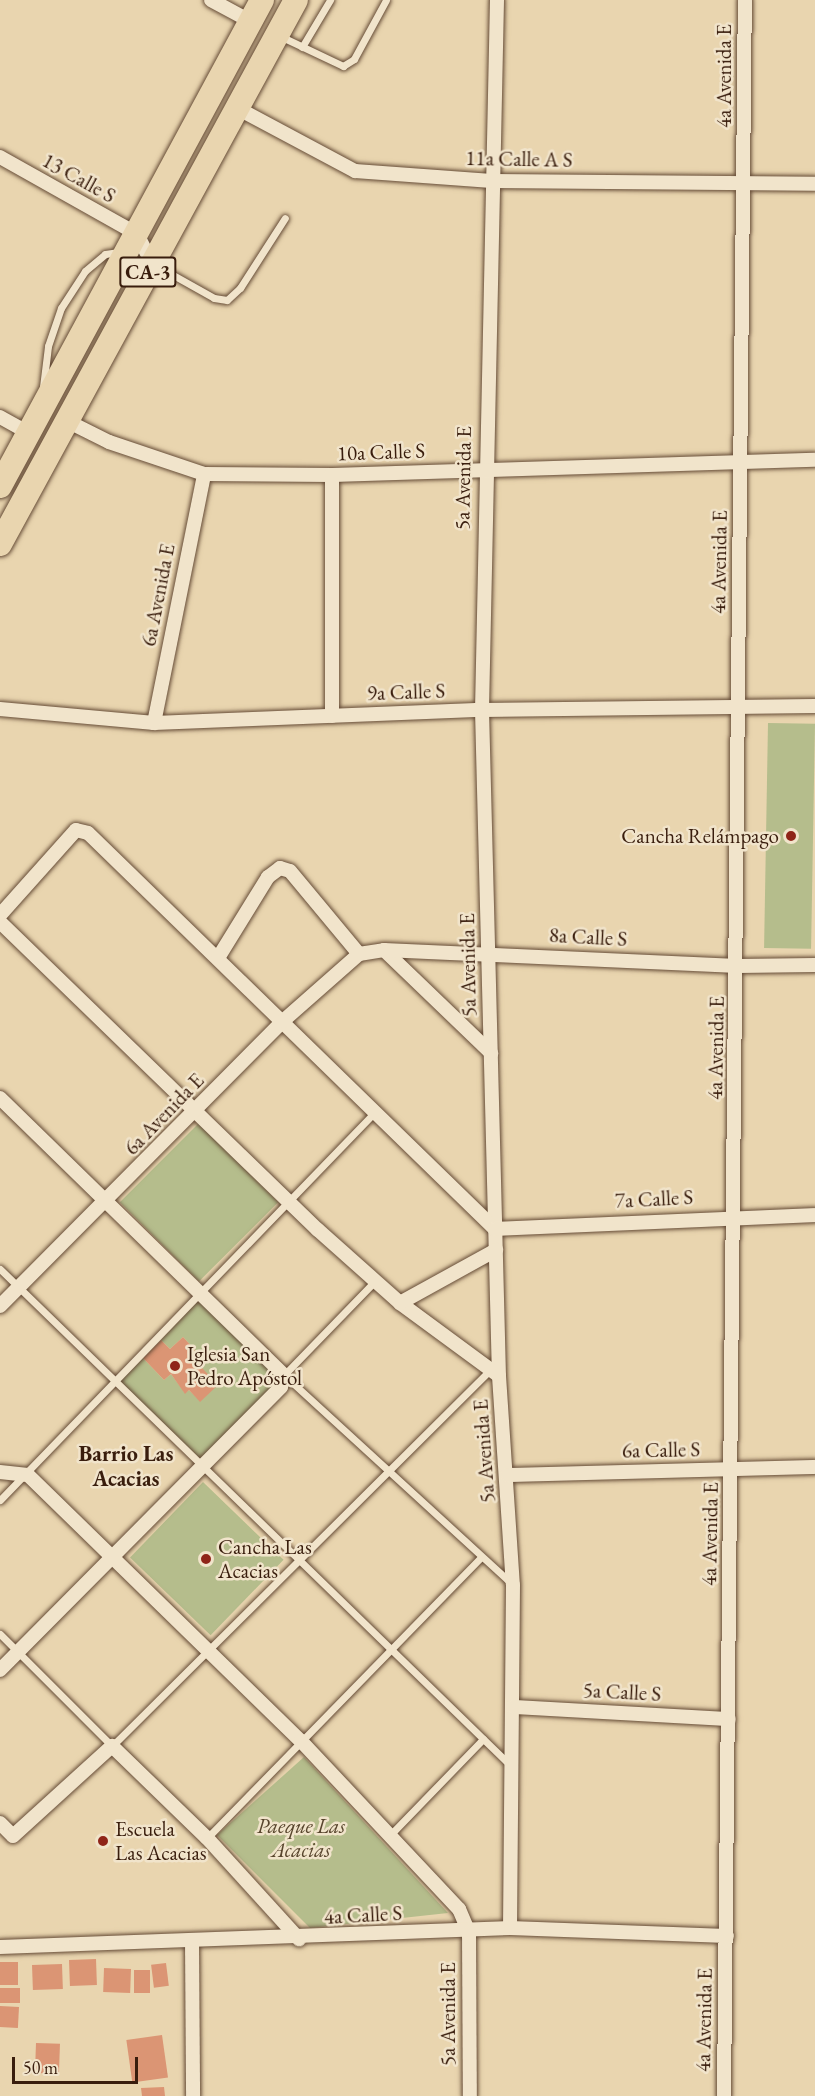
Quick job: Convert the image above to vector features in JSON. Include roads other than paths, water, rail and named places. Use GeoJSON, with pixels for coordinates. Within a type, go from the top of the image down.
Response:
{"type":"FeatureCollection","features":[{"type":"Feature","properties":{"kind":"highway","name":"CA-3"},"geometry":{"type":"LineString","coordinates":[[0,486],[262,0]]}},
{"type":"Feature","properties":{"kind":"highway","name":"CA-3"},"geometry":{"type":"LineString","coordinates":[[0,544],[296,0]]}},
{"type":"Feature","properties":{"kind":"street"},"geometry":{"type":"LineString","coordinates":[[211,0],[250,21]]}},
{"type":"Feature","properties":{"kind":"street","name":"5a Avenida E"},"geometry":{"type":"LineString","coordinates":[[497,0],[484,469],[482,710],[496,1250],[495,1372],[508,1475],[513,1585],[510,1928]]}},
{"type":"Feature","properties":{"kind":"street","name":"4a Avenida E"},"geometry":{"type":"LineString","coordinates":[[724,2096],[738,966],[736,707],[742,459],[744,0]]}},
{"type":"Feature","properties":{"kind":"street","name":"11a Calle A S"},"geometry":{"type":"LineString","coordinates":[[237,108],[355,171],[492,181],[815,184]]}},
{"type":"Feature","properties":{"kind":"street","name":"13 Calle S"},"geometry":{"type":"LineString","coordinates":[[0,158],[132,243]]}},
{"type":"Feature","properties":{"kind":"street"},"geometry":{"type":"LineString","coordinates":[[132,243],[152,264]]}},
{"type":"Feature","properties":{"kind":"street"},"geometry":{"type":"LineString","coordinates":[[0,417],[29,433]]}},
{"type":"Feature","properties":{"kind":"street","name":"10a Calle S"},"geometry":{"type":"LineString","coordinates":[[67,421],[110,442],[204,474],[332,475],[742,459],[815,460]]}},
{"type":"Feature","properties":{"kind":"street","name":"6a Avenida E"},"geometry":{"type":"LineString","coordinates":[[154,723],[204,474]]}},
{"type":"Feature","properties":{"kind":"street"},"geometry":{"type":"LineString","coordinates":[[332,475],[332,716]]}},
{"type":"Feature","properties":{"kind":"street","name":"9a Calle S"},"geometry":{"type":"LineString","coordinates":[[0,709],[154,723],[482,710],[815,706]]}},
{"type":"Feature","properties":{"kind":"street"},"geometry":{"type":"LineString","coordinates":[[0,915],[76,830],[88,833],[495,1229]]}},
{"type":"Feature","properties":{"kind":"street"},"geometry":{"type":"LineString","coordinates":[[218,958],[268,877],[280,868],[290,871],[359,954]]}},
{"type":"Feature","properties":{"kind":"street"},"geometry":{"type":"LineString","coordinates":[[0,922],[289,1202],[399,1303],[495,1372]]}},
{"type":"Feature","properties":{"kind":"street"},"geometry":{"type":"LineString","coordinates":[[384,950],[491,1053]]}},
{"type":"Feature","properties":{"kind":"street","name":"8a Calle S"},"geometry":{"type":"LineString","coordinates":[[359,954],[384,950],[738,966],[815,964]]}},
{"type":"Feature","properties":{"kind":"street","name":"6a Avenida E"},"geometry":{"type":"LineString","coordinates":[[0,1305],[108,1201],[283,1022],[359,954]]}},
{"type":"Feature","properties":{"kind":"street"},"geometry":{"type":"LineString","coordinates":[[0,1098],[202,1292],[284,1375],[281,1387],[0,1670]]}},
{"type":"Feature","properties":{"kind":"street","name":"7a Calle S"},"geometry":{"type":"LineString","coordinates":[[495,1229],[735,1215],[815,1215]]}},
{"type":"Feature","properties":{"kind":"street"},"geometry":{"type":"LineString","coordinates":[[399,1303],[496,1250]]}},
{"type":"Feature","properties":{"kind":"street","name":"6a Calle S"},"geometry":{"type":"LineString","coordinates":[[508,1475],[815,1467]]}},
{"type":"Feature","properties":{"kind":"street"},"geometry":{"type":"LineString","coordinates":[[0,1472],[28,1475],[301,1741],[393,1833],[459,1909],[469,1932]]}},
{"type":"Feature","properties":{"kind":"street","name":"5a Calle S"},"geometry":{"type":"LineString","coordinates":[[513,1707],[729,1719]]}},
{"type":"Feature","properties":{"kind":"street"},"geometry":{"type":"LineString","coordinates":[[0,1823],[13,1836],[112,1746],[207,1838],[299,1939]]}},
{"type":"Feature","properties":{"kind":"street","name":"4a Calle S"},"geometry":{"type":"LineString","coordinates":[[0,1947],[299,1939],[469,1932],[510,1928],[727,1936]]}},
{"type":"Feature","properties":{"kind":"street","name":"5a Avenida E"},"geometry":{"type":"LineString","coordinates":[[469,1932],[470,2096]]}},
{"type":"Feature","properties":{"kind":"street"},"geometry":{"type":"LineString","coordinates":[[192,1942],[194,2096]]}},
{"type":"Feature","properties":{"kind":"lane"},"geometry":{"type":"LineString","coordinates":[[302,47],[330,0]]}},
{"type":"Feature","properties":{"kind":"lane"},"geometry":{"type":"LineString","coordinates":[[277,34],[343,66],[354,58],[386,0]]}},
{"type":"Feature","properties":{"kind":"lane"},"geometry":{"type":"LineString","coordinates":[[152,264],[214,298],[227,300],[240,288],[285,218]]}},
{"type":"Feature","properties":{"kind":"lane"},"geometry":{"type":"LineString","coordinates":[[0,1500],[28,1475],[375,1112]]}},
{"type":"Feature","properties":{"kind":"lane"},"geometry":{"type":"LineString","coordinates":[[0,1269],[200,1467],[512,1767]]}},
{"type":"Feature","properties":{"kind":"lane"},"geometry":{"type":"LineString","coordinates":[[375,1281],[284,1375],[387,1474],[513,1585]]}},
{"type":"Feature","properties":{"kind":"lane"},"geometry":{"type":"LineString","coordinates":[[0,1634],[112,1746],[387,1474],[495,1372]]}},
{"type":"Feature","properties":{"kind":"lane"},"geometry":{"type":"LineString","coordinates":[[207,1838],[480,1558]]}},
{"type":"Feature","properties":{"kind":"lane"},"geometry":{"type":"LineString","coordinates":[[393,1833],[483,1739]]}},
{"type":"Feature","properties":{"kind":"place","name":"Cancha Relámpago"},"geometry":{"type":"Point","coordinates":[791,836]}},
{"type":"Feature","properties":{"kind":"place","name":"Iglesia San Pedro Apóstol"},"geometry":{"type":"Point","coordinates":[175,1366]}},
{"type":"Feature","properties":{"kind":"place","name":"Cancha Las Acacias"},"geometry":{"type":"Point","coordinates":[206,1559]}},
{"type":"Feature","properties":{"kind":"place","name":"Escuela Las Acacias"},"geometry":{"type":"Point","coordinates":[103,1841]}},
{"type":"Feature","properties":{"kind":"district","name":"Barrio Las Acacias"},"geometry":{"type":"Point","coordinates":[126,1466]}},
{"type":"Feature","properties":{"kind":"park label","name":"Paeque Las Acacias"},"geometry":{"type":"Point","coordinates":[301,1838]}}]}
